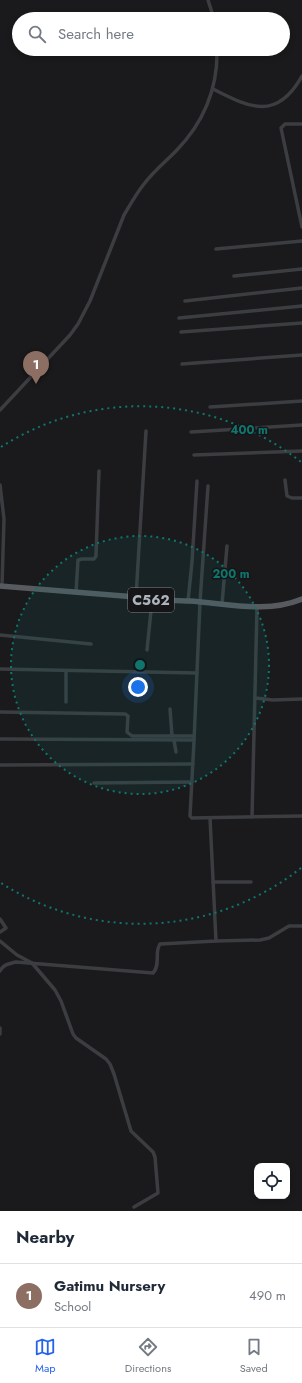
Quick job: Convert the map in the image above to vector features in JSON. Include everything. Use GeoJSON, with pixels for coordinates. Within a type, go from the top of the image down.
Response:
{"type":"FeatureCollection","features":[{"type":"Feature","properties":{"kind":"main road","name":"C562"},"geometry":{"type":"LineString","coordinates":[[1,586],[136,597],[152,601],[188,601],[257,607],[275,606],[300,600]]}},
{"type":"Feature","properties":{"kind":"street"},"geometry":{"type":"LineString","coordinates":[[208,0],[212,12]]}},
{"type":"Feature","properties":{"kind":"street"},"geometry":{"type":"LineString","coordinates":[[0,410],[66,340],[85,313],[124,215],[144,184],[176,151],[197,124],[205,110],[213,89],[218,62],[218,56]]}},
{"type":"Feature","properties":{"kind":"street"},"geometry":{"type":"LineString","coordinates":[[213,89],[246,104],[267,106],[276,104],[283,100],[291,93],[302,76]]}},
{"type":"Feature","properties":{"kind":"street"},"geometry":{"type":"LineString","coordinates":[[302,124],[285,124],[281,128],[302,228]]}},
{"type":"Feature","properties":{"kind":"street"},"geometry":{"type":"LineString","coordinates":[[297,206],[302,206]]}},
{"type":"Feature","properties":{"kind":"street"},"geometry":{"type":"LineString","coordinates":[[216,249],[302,241]]}},
{"type":"Feature","properties":{"kind":"street"},"geometry":{"type":"LineString","coordinates":[[234,276],[302,269]]}},
{"type":"Feature","properties":{"kind":"street"},"geometry":{"type":"LineString","coordinates":[[185,301],[302,288]]}},
{"type":"Feature","properties":{"kind":"street"},"geometry":{"type":"LineString","coordinates":[[179,318],[302,306]]}},
{"type":"Feature","properties":{"kind":"street"},"geometry":{"type":"LineString","coordinates":[[181,332],[302,324]]}},
{"type":"Feature","properties":{"kind":"street"},"geometry":{"type":"LineString","coordinates":[[182,364],[302,355]]}},
{"type":"Feature","properties":{"kind":"street"},"geometry":{"type":"LineString","coordinates":[[210,407],[302,401]]}},
{"type":"Feature","properties":{"kind":"street"},"geometry":{"type":"LineString","coordinates":[[191,432],[302,424]]}},
{"type":"Feature","properties":{"kind":"street"},"geometry":{"type":"LineString","coordinates":[[136,597],[146,431]]}},
{"type":"Feature","properties":{"kind":"street"},"geometry":{"type":"LineString","coordinates":[[194,455],[302,451]]}},
{"type":"Feature","properties":{"kind":"street"},"geometry":{"type":"LineString","coordinates":[[76,592],[78,560],[94,559],[96,556],[99,471]]}},
{"type":"Feature","properties":{"kind":"street"},"geometry":{"type":"LineString","coordinates":[[285,480],[288,496],[292,498],[302,498]]}},
{"type":"Feature","properties":{"kind":"street"},"geometry":{"type":"LineString","coordinates":[[188,601],[197,481]]}},
{"type":"Feature","properties":{"kind":"street"},"geometry":{"type":"LineString","coordinates":[[0,485],[4,519],[1,586]]}},
{"type":"Feature","properties":{"kind":"street"},"geometry":{"type":"LineString","coordinates":[[208,486],[200,602],[190,816],[192,818],[302,816]]}},
{"type":"Feature","properties":{"kind":"street"},"geometry":{"type":"LineString","coordinates":[[222,604],[227,546]]}},
{"type":"Feature","properties":{"kind":"street"},"geometry":{"type":"LineString","coordinates":[[147,650],[152,601]]}},
{"type":"Feature","properties":{"kind":"street"},"geometry":{"type":"LineString","coordinates":[[252,817],[257,607]]}},
{"type":"Feature","properties":{"kind":"street"},"geometry":{"type":"LineString","coordinates":[[0,635],[92,644]]}},
{"type":"Feature","properties":{"kind":"street"},"geometry":{"type":"LineString","coordinates":[[0,669],[197,673]]}},
{"type":"Feature","properties":{"kind":"street"},"geometry":{"type":"LineString","coordinates":[[66,670],[66,702]]}},
{"type":"Feature","properties":{"kind":"street"},"geometry":{"type":"LineString","coordinates":[[255,698],[272,700],[302,699]]}},
{"type":"Feature","properties":{"kind":"street"},"geometry":{"type":"LineString","coordinates":[[170,709],[176,752]]}},
{"type":"Feature","properties":{"kind":"street"},"geometry":{"type":"LineString","coordinates":[[0,712],[125,714],[128,716],[127,732],[129,734],[137,736],[173,738]]}},
{"type":"Feature","properties":{"kind":"street"},"geometry":{"type":"LineString","coordinates":[[0,739],[194,738]]}},
{"type":"Feature","properties":{"kind":"street"},"geometry":{"type":"LineString","coordinates":[[0,765],[193,764]]}},
{"type":"Feature","properties":{"kind":"street"},"geometry":{"type":"LineString","coordinates":[[94,783],[192,782]]}},
{"type":"Feature","properties":{"kind":"street"},"geometry":{"type":"LineString","coordinates":[[210,818],[216,941]]}},
{"type":"Feature","properties":{"kind":"street"},"geometry":{"type":"LineString","coordinates":[[213,882],[251,882]]}},
{"type":"Feature","properties":{"kind":"street"},"geometry":{"type":"LineString","coordinates":[[0,919],[6,928],[0,932]]}},
{"type":"Feature","properties":{"kind":"street"},"geometry":{"type":"LineString","coordinates":[[0,971],[3,966],[16,962],[150,974],[154,973],[156,970],[158,948],[160,944],[260,940],[269,938],[289,926],[302,926]]}},
{"type":"Feature","properties":{"kind":"street"},"geometry":{"type":"LineString","coordinates":[[0,942],[17,955],[32,963],[55,990],[76,1038],[100,1054],[110,1064],[131,1132],[154,1154],[158,1193],[134,1207]]}},
{"type":"Feature","properties":{"kind":"street"},"geometry":{"type":"LineString","coordinates":[[0,1028],[0,1034]]}},
{"type":"Feature","properties":{"kind":"place","name":"Gatimu Nursery"},"geometry":{"type":"Point","coordinates":[36,384]}}]}
